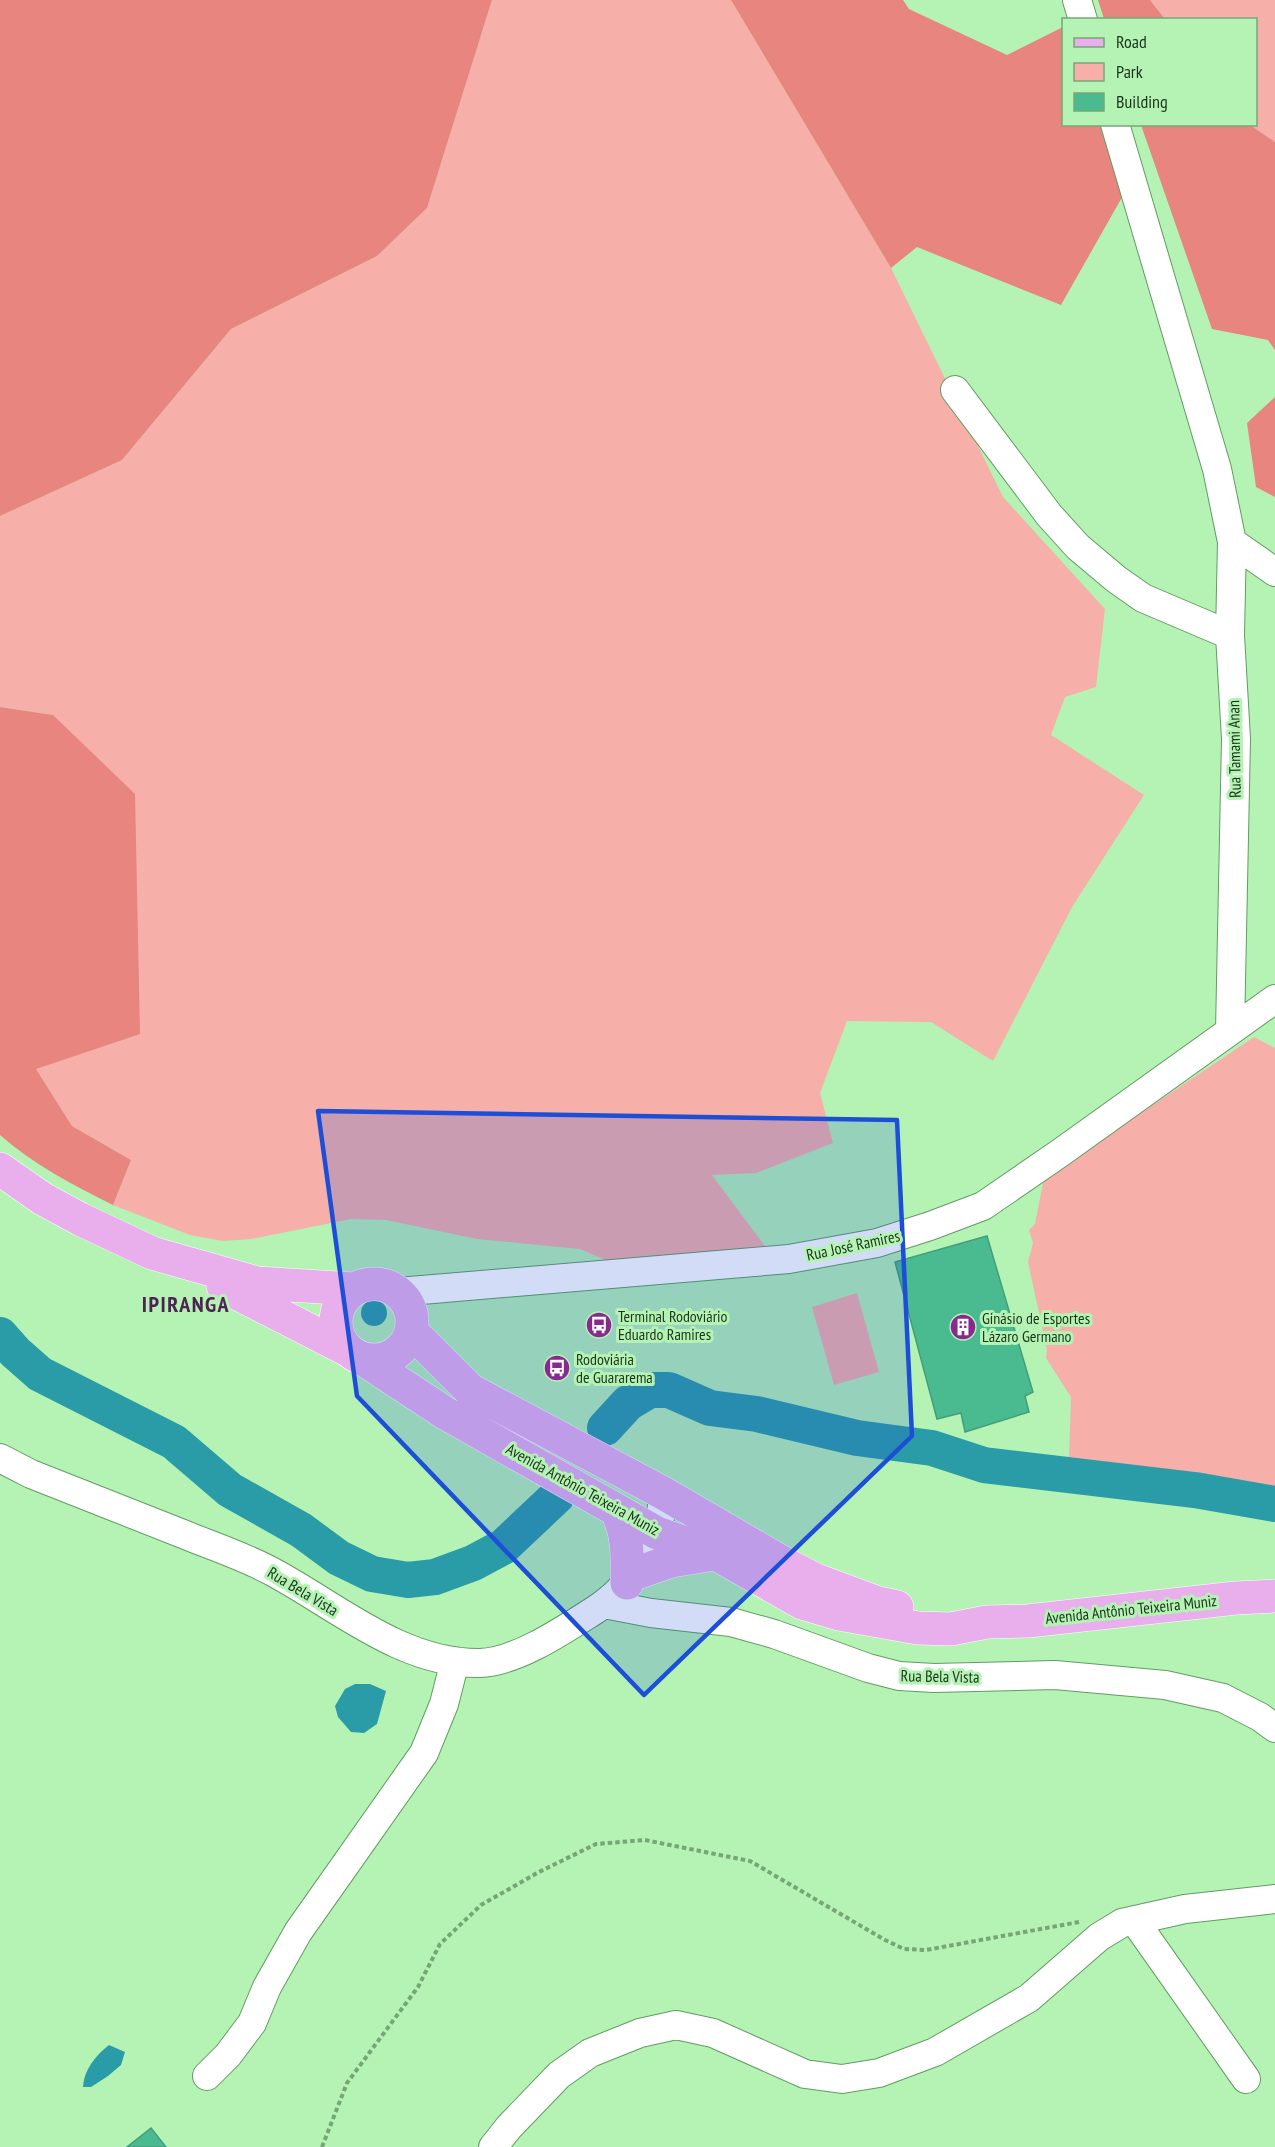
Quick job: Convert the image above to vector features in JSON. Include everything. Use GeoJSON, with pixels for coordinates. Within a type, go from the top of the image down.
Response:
{"type":"FeatureCollection","features":[{"type":"Feature","properties":{"kind":"main road","name":"Avenida Antônio Teixeira Muniz"},"geometry":{"type":"LineString","coordinates":[[0,1169],[43,1199],[80,1220],[152,1253],[257,1283],[352,1289],[366,1285],[379,1285],[391,1287],[398,1292]]}},
{"type":"Feature","properties":{"kind":"main road","name":"Avenida Antônio Teixeira Muniz"},"geometry":{"type":"LineString","coordinates":[[166,1257],[355,1354],[445,1413],[657,1533],[716,1554],[802,1604],[839,1614],[918,1628],[951,1629],[987,1622],[1028,1621],[1236,1598],[1275,1596]]}},
{"type":"Feature","properties":{"kind":"main road"},"geometry":{"type":"LineString","coordinates":[[352,1289],[342,1299],[337,1312],[336,1325],[339,1339],[355,1354],[380,1359],[392,1355],[404,1345],[411,1332],[412,1317],[398,1292]]}},
{"type":"Feature","properties":{"kind":"main road","name":"Avenida Antônio Teixeira Muniz"},"geometry":{"type":"LineString","coordinates":[[411,1332],[470,1390],[663,1493],[816,1580],[878,1603],[987,1622]]}},
{"type":"Feature","properties":{"kind":"main road"},"geometry":{"type":"LineString","coordinates":[[617,1511],[625,1527],[627,1541],[622,1587]]}},
{"type":"Feature","properties":{"kind":"main road"},"geometry":{"type":"LineString","coordinates":[[622,1587],[671,1561],[716,1554]]}},
{"type":"Feature","properties":{"kind":"street"},"geometry":{"type":"LineString","coordinates":[[1077,0],[1082,18]]}},
{"type":"Feature","properties":{"kind":"street","name":"Rua Tamami Anan"},"geometry":{"type":"LineString","coordinates":[[1116,126],[1217,468],[1232,542],[1230,635],[1236,739],[1230,1031]]}},
{"type":"Feature","properties":{"kind":"street"},"geometry":{"type":"LineString","coordinates":[[955,390],[1036,498],[1078,547],[1143,598],[1230,635]]}},
{"type":"Feature","properties":{"kind":"street"},"geometry":{"type":"LineString","coordinates":[[1232,542],[1275,572]]}},
{"type":"Feature","properties":{"kind":"street","name":"Rua José Ramires"},"geometry":{"type":"LineString","coordinates":[[398,1292],[789,1259],[877,1243],[930,1226],[983,1206],[1275,999]]}},
{"type":"Feature","properties":{"kind":"street","name":"Rua Bela Vista"},"geometry":{"type":"LineString","coordinates":[[0,1458],[31,1474],[262,1567],[365,1628],[419,1652],[455,1662],[483,1663],[516,1654],[558,1633],[622,1587],[651,1613],[731,1622],[774,1634],[868,1668],[899,1676],[934,1678],[1055,1675],[1165,1685],[1223,1698],[1260,1717],[1275,1728]]}},
{"type":"Feature","properties":{"kind":"street"},"geometry":{"type":"LineString","coordinates":[[622,1587],[657,1533],[663,1508],[663,1493]]}},
{"type":"Feature","properties":{"kind":"street"},"geometry":{"type":"LineString","coordinates":[[207,2076],[228,2055],[252,2023],[267,1987],[298,1932],[424,1753],[444,1704],[455,1662]]}},
{"type":"Feature","properties":{"kind":"street"},"geometry":{"type":"LineString","coordinates":[[493,2147],[559,2075],[590,2053],[640,2033],[676,2025],[713,2033],[804,2074],[842,2079],[879,2073],[935,2052],[1029,1998],[1099,1937],[1128,1922],[1185,1909],[1275,1899]]}},
{"type":"Feature","properties":{"kind":"street"},"geometry":{"type":"LineString","coordinates":[[1128,1922],[1246,2079]]}},
{"type":"Feature","properties":{"kind":"path"},"geometry":{"type":"LineString","coordinates":[[322,2147],[346,2083],[418,1988],[440,1944],[481,1905],[539,1872],[596,1844],[645,1840],[750,1861],[885,1940],[904,1948],[926,1950],[1110,1917],[1128,1922]]}},
{"type":"Feature","properties":{"kind":"highlighted area"},"geometry":{"type":"Polygon","coordinates":[[[318,1111],[897,1120],[912,1436],[644,1695],[357,1396],[318,1111]]]}},
{"type":"Feature","properties":{"kind":"green space"},"geometry":{"type":"Polygon","coordinates":[[[492,0],[731,0],[891,268],[1003,497],[1105,609],[1096,687],[1065,697],[1051,735],[1144,795],[1072,907],[993,1061],[931,1022],[847,1021],[820,1093],[833,1143],[756,1173],[712,1175],[765,1246],[610,1262],[580,1249],[477,1239],[386,1220],[351,1219],[251,1239],[223,1241],[190,1235],[113,1205],[131,1160],[72,1126],[36,1069],[53,715],[0,707],[0,516],[122,460],[231,329],[377,256],[427,208],[492,0]]]}},
{"type":"Feature","properties":{"kind":"green space"},"geometry":{"type":"Polygon","coordinates":[[[1150,0],[1275,0],[1275,142],[1251,126],[1257,126],[1257,18],[1164,18],[1150,0]]]}},
{"type":"Feature","properties":{"kind":"green space"},"geometry":{"type":"Polygon","coordinates":[[[1254,1037],[1275,1048],[1275,1491],[1069,1459],[1071,1397],[1046,1358],[1047,1350],[1028,1262],[1033,1243],[1029,1230],[1035,1224],[1044,1178],[1254,1037]]]}},
{"type":"Feature","properties":{"kind":"green space"},"geometry":{"type":"Polygon","coordinates":[[[857,1293],[879,1372],[834,1385],[812,1307],[857,1293]]]}},
{"type":"Feature","properties":{"kind":"shaded area"},"geometry":{"type":"Polygon","coordinates":[[[0,0],[492,0],[427,208],[377,256],[231,329],[122,460],[0,516],[0,0]]]}},
{"type":"Feature","properties":{"kind":"shaded area"},"geometry":{"type":"Polygon","coordinates":[[[731,0],[903,0],[909,9],[1007,55],[1062,28],[1062,126],[1105,126],[1125,192],[1061,305],[917,247],[891,268],[731,0]]]}},
{"type":"Feature","properties":{"kind":"shaded area"},"geometry":{"type":"Polygon","coordinates":[[[1098,0],[1150,0],[1164,18],[1104,18],[1098,0]]]}},
{"type":"Feature","properties":{"kind":"shaded area"},"geometry":{"type":"Polygon","coordinates":[[[1141,126],[1251,126],[1275,142],[1275,350],[1268,340],[1212,329],[1141,126]]]}},
{"type":"Feature","properties":{"kind":"shaded area"},"geometry":{"type":"Polygon","coordinates":[[[1275,397],[1275,497],[1256,487],[1247,423],[1275,397]]]}},
{"type":"Feature","properties":{"kind":"shaded area"},"geometry":{"type":"Polygon","coordinates":[[[0,707],[53,715],[135,794],[140,1034],[36,1069],[72,1126],[131,1160],[113,1205],[40,1165],[0,1135],[0,707]]]}},
{"type":"Feature","properties":{"kind":"water"},"geometry":{"type":"Polygon","coordinates":[[[374,1300],[383,1304],[387,1313],[383,1322],[374,1326],[365,1322],[361,1313],[365,1304],[374,1300]]]}},
{"type":"Feature","properties":{"kind":"water"},"geometry":{"type":"Polygon","coordinates":[[[355,1684],[370,1684],[386,1691],[377,1724],[364,1733],[351,1732],[338,1717],[335,1706],[345,1689],[355,1684]]]}},
{"type":"Feature","properties":{"kind":"water"},"geometry":{"type":"Polygon","coordinates":[[[109,2045],[125,2052],[121,2065],[91,2087],[83,2087],[91,2064],[109,2045]]]}},
{"type":"Feature","properties":{"kind":"building","name":"Ginásio de Esportes Lázaro Germano"},"geometry":{"type":"Polygon","coordinates":[[[987,1236],[1033,1392],[1025,1396],[1029,1412],[965,1432],[961,1413],[937,1419],[895,1262],[987,1236]]]}},
{"type":"Feature","properties":{"kind":"building"},"geometry":{"type":"Polygon","coordinates":[[[151,2128],[166,2147],[127,2147],[151,2128]]]}},
{"type":"Feature","properties":{"kind":"waterway"},"geometry":{"type":"LineString","coordinates":[[0,1335],[40,1374],[174,1442],[230,1490],[301,1530],[339,1558],[372,1574],[408,1580],[435,1577],[473,1563],[503,1547],[557,1496]]}},
{"type":"Feature","properties":{"kind":"waterway"},"geometry":{"type":"LineString","coordinates":[[605,1428],[628,1403],[650,1390],[669,1390],[710,1408],[757,1414],[857,1438],[932,1448],[984,1465],[1195,1490],[1275,1504]]}},
{"type":"Feature","properties":{"kind":"place","name":"Terminal Rodoviário Eduardo Ramires"},"geometry":{"type":"Point","coordinates":[599,1325]}},
{"type":"Feature","properties":{"kind":"place","name":"Ginásio de Esportes Lázaro Germano"},"geometry":{"type":"Point","coordinates":[963,1327]}},
{"type":"Feature","properties":{"kind":"place","name":"Rodoviária de Guararema"},"geometry":{"type":"Point","coordinates":[557,1368]}},
{"type":"Feature","properties":{"kind":"district","name":"IPIRANGA"},"geometry":{"type":"Point","coordinates":[186,1304]}}]}
